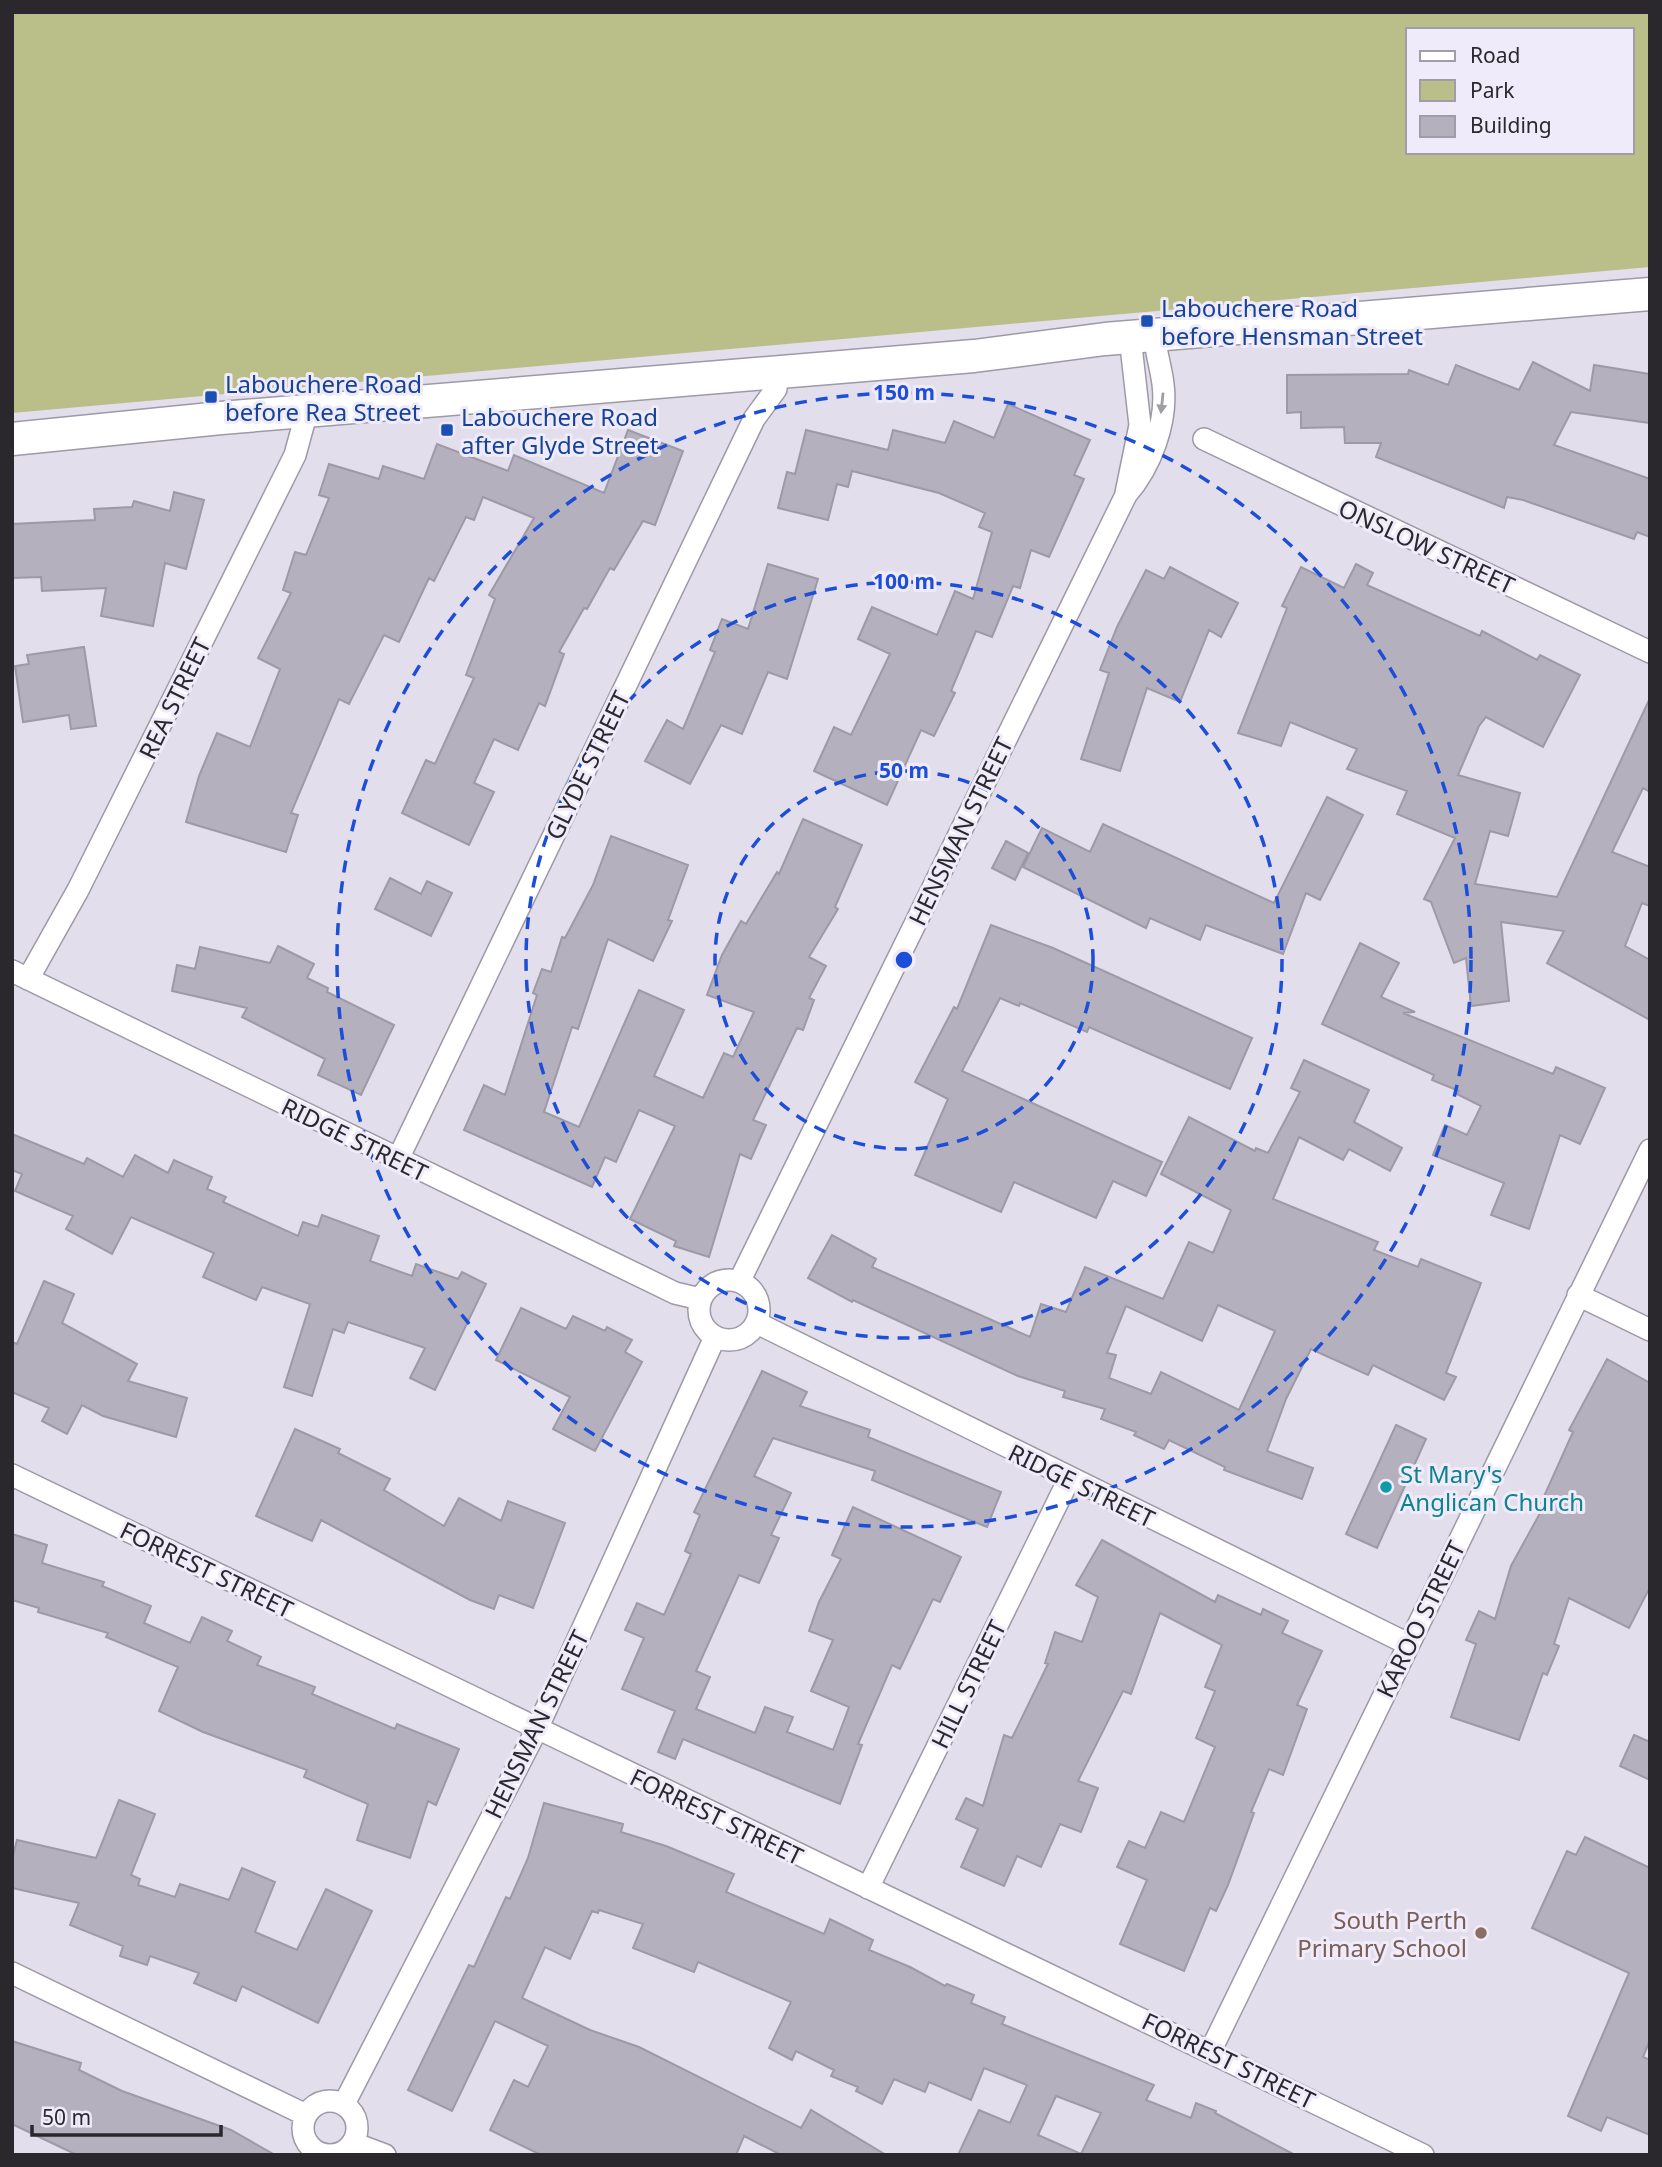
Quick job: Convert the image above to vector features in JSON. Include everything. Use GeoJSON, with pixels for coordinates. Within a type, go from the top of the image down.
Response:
{"type":"FeatureCollection","features":[{"type":"Feature","properties":{"kind":"main road"},"geometry":{"type":"LineString","coordinates":[[12,439],[305,421],[776,381],[1143,347],[1650,293]]}},
{"type":"Feature","properties":{"kind":"main road"},"geometry":{"type":"LineString","coordinates":[[1143,347],[1650,311]]}},
{"type":"Feature","properties":{"kind":"main road"},"geometry":{"type":"LineString","coordinates":[[12,456],[305,421]]}},
{"type":"Feature","properties":{"kind":"street","name":"HENSMAN STREET"},"geometry":{"type":"LineString","coordinates":[[740,1280],[1126,495],[1145,472],[1160,426],[1164,386],[1143,347]]}},
{"type":"Feature","properties":{"kind":"street","name":"GLYDE STREET"},"geometry":{"type":"LineString","coordinates":[[398,1159],[754,419],[776,381]]}},
{"type":"Feature","properties":{"kind":"street","name":"REA STREET"},"geometry":{"type":"LineString","coordinates":[[20,975],[78,890],[295,455],[305,421]]}},
{"type":"Feature","properties":{"kind":"street","name":"ONSLOW STREET"},"geometry":{"type":"LineString","coordinates":[[1203,439],[1650,652]]}},
{"type":"Feature","properties":{"kind":"street","name":"RIDGE STREET"},"geometry":{"type":"LineString","coordinates":[[20,975],[675,1293],[700,1300]]}},
{"type":"Feature","properties":{"kind":"street","name":"KAROO STREET"},"geometry":{"type":"LineString","coordinates":[[1210,2050],[1650,1150]]}},
{"type":"Feature","properties":{"kind":"street"},"geometry":{"type":"LineString","coordinates":[[725,1279],[740,1280],[753,1289],[760,1307],[757,1323],[742,1338],[715,1337],[707,1331],[699,1315],[700,1300],[712,1284],[725,1279]]}},
{"type":"Feature","properties":{"kind":"street"},"geometry":{"type":"LineString","coordinates":[[1578,1295],[1650,1330]]}},
{"type":"Feature","properties":{"kind":"street","name":"RIDGE STREET"},"geometry":{"type":"LineString","coordinates":[[757,1323],[1408,1644]]}},
{"type":"Feature","properties":{"kind":"street","name":"HENSMAN STREET"},"geometry":{"type":"LineString","coordinates":[[344,2104],[537,1729],[715,1337]]}},
{"type":"Feature","properties":{"kind":"street","name":"FORREST STREET"},"geometry":{"type":"LineString","coordinates":[[12,1475],[1210,2050],[1423,2155]]}},
{"type":"Feature","properties":{"kind":"street","name":"HILL STREET"},"geometry":{"type":"LineString","coordinates":[[868,1888],[1069,1479]]}},
{"type":"Feature","properties":{"kind":"street"},"geometry":{"type":"LineString","coordinates":[[12,1973],[306,2115]]}},
{"type":"Feature","properties":{"kind":"street"},"geometry":{"type":"LineString","coordinates":[[327,2101],[344,2104],[355,2117],[356,2134],[353,2143],[334,2155],[319,2154],[312,2148],[304,2133],[306,2115],[318,2104],[327,2101]]}},
{"type":"Feature","properties":{"kind":"street"},"geometry":{"type":"LineString","coordinates":[[353,2143],[385,2155]]}},
{"type":"Feature","properties":{"kind":"green space"},"geometry":{"type":"Polygon","coordinates":[[[12,12],[1650,12],[1650,267],[12,413],[12,12]]]}},
{"type":"Feature","properties":{"kind":"building"},"geometry":{"type":"Polygon","coordinates":[[[1533,362],[1590,391],[1594,365],[1650,374],[1650,423],[1571,412],[1554,445],[1650,479],[1650,537],[1637,532],[1634,539],[1523,500],[1507,497],[1504,508],[1376,457],[1381,443],[1345,443],[1344,427],[1301,428],[1301,412],[1287,413],[1287,375],[1408,374],[1409,370],[1448,385],[1456,365],[1519,390],[1533,362]]]}},
{"type":"Feature","properties":{"kind":"building"},"geometry":{"type":"Polygon","coordinates":[[[1008,404],[1090,440],[1074,475],[1084,479],[1049,557],[1031,550],[1020,588],[1013,586],[992,637],[976,631],[951,691],[955,693],[934,736],[921,730],[887,805],[814,771],[834,727],[851,735],[890,654],[858,639],[872,607],[937,635],[955,591],[973,599],[992,532],[979,527],[985,513],[939,493],[852,471],[848,487],[837,484],[828,520],[778,508],[787,472],[795,474],[806,430],[888,450],[893,430],[945,443],[954,421],[994,438],[1008,404]]]}},
{"type":"Feature","properties":{"kind":"building"},"geometry":{"type":"Polygon","coordinates":[[[628,430],[683,451],[655,525],[643,521],[614,570],[610,568],[587,609],[584,608],[559,652],[564,654],[545,706],[539,703],[518,750],[494,739],[474,783],[494,792],[469,845],[402,813],[426,760],[435,764],[474,678],[466,675],[495,599],[489,595],[534,518],[483,497],[474,520],[466,517],[434,581],[429,578],[399,642],[384,635],[349,704],[339,699],[291,813],[298,815],[286,852],[186,822],[199,776],[217,733],[250,747],[280,669],[258,658],[291,593],[283,590],[295,552],[306,555],[329,498],[319,495],[329,464],[379,479],[383,466],[424,479],[437,444],[508,471],[514,455],[604,493],[628,430]]]}},
{"type":"Feature","properties":{"kind":"building"},"geometry":{"type":"Polygon","coordinates":[[[174,492],[204,500],[186,569],[165,563],[153,626],[101,616],[106,588],[42,591],[41,577],[12,578],[12,524],[95,520],[94,509],[132,507],[134,501],[170,511],[174,492]]]}},
{"type":"Feature","properties":{"kind":"building"},"geometry":{"type":"Polygon","coordinates":[[[768,564],[818,579],[787,679],[768,672],[742,734],[721,725],[690,784],[645,761],[667,720],[683,729],[715,652],[710,650],[722,619],[748,629],[768,564]]]}},
{"type":"Feature","properties":{"kind":"building"},"geometry":{"type":"Polygon","coordinates":[[[1356,564],[1373,573],[1367,585],[1480,636],[1482,631],[1537,660],[1540,655],[1580,675],[1543,747],[1486,717],[1479,726],[1458,775],[1520,793],[1508,836],[1490,831],[1475,884],[1557,897],[1650,698],[1650,792],[1643,788],[1612,852],[1650,867],[1650,906],[1642,903],[1625,946],[1650,960],[1650,1020],[1547,963],[1564,931],[1501,922],[1509,1001],[1471,1006],[1466,958],[1454,963],[1431,902],[1424,899],[1455,838],[1397,814],[1407,791],[1347,769],[1357,749],[1290,722],[1281,746],[1238,733],[1287,608],[1282,606],[1301,567],[1344,588],[1356,564]]]}},
{"type":"Feature","properties":{"kind":"building"},"geometry":{"type":"Polygon","coordinates":[[[1170,567],[1238,603],[1221,637],[1209,630],[1180,702],[1147,688],[1120,771],[1081,759],[1109,673],[1100,670],[1117,627],[1146,570],[1164,579],[1170,567]]]}},
{"type":"Feature","properties":{"kind":"building"},"geometry":{"type":"Polygon","coordinates":[[[84,647],[96,726],[71,729],[69,715],[23,722],[15,666],[29,664],[27,655],[84,647]]]}},
{"type":"Feature","properties":{"kind":"building"},"geometry":{"type":"Polygon","coordinates":[[[1327,797],[1363,815],[1320,900],[1306,893],[1283,954],[1206,925],[1200,940],[1150,918],[1146,928],[1023,867],[1042,828],[1090,852],[1103,824],[1274,903],[1327,797]]]}},
{"type":"Feature","properties":{"kind":"building"},"geometry":{"type":"Polygon","coordinates":[[[803,819],[862,845],[835,907],[838,909],[809,957],[826,966],[809,998],[814,1000],[803,1030],[797,1028],[753,1120],[766,1125],[751,1159],[740,1154],[709,1257],[674,1246],[676,1241],[630,1219],[675,1126],[639,1110],[616,1162],[605,1157],[592,1187],[464,1130],[484,1085],[505,1095],[537,995],[533,993],[542,969],[551,972],[562,937],[565,938],[593,885],[611,836],[688,865],[668,920],[672,921],[653,961],[608,939],[578,1029],[572,1027],[544,1112],[579,1127],[639,990],[684,1010],[654,1076],[703,1098],[724,1053],[733,1057],[754,1012],[707,995],[722,955],[741,921],[746,924],[777,872],[779,874],[803,819]]]}},
{"type":"Feature","properties":{"kind":"building"},"geometry":{"type":"Polygon","coordinates":[[[1006,841],[1028,853],[1015,880],[992,868],[1006,841]]]}},
{"type":"Feature","properties":{"kind":"building"},"geometry":{"type":"Polygon","coordinates":[[[390,878],[421,894],[427,881],[452,893],[431,936],[375,909],[390,878]]]}},
{"type":"Feature","properties":{"kind":"building"},"geometry":{"type":"Polygon","coordinates":[[[991,925],[1053,948],[1252,1038],[1230,1089],[1089,1027],[1087,1032],[1020,1003],[1019,1006],[1000,998],[962,1071],[1162,1162],[1146,1196],[1113,1181],[1096,1218],[1014,1182],[1001,1212],[915,1175],[948,1099],[915,1082],[954,1007],[957,1009],[991,925]]]}},
{"type":"Feature","properties":{"kind":"building"},"geometry":{"type":"Polygon","coordinates":[[[1360,943],[1399,963],[1381,997],[1415,1012],[1403,1013],[1553,1074],[1556,1067],[1605,1088],[1580,1144],[1560,1135],[1529,1229],[1491,1215],[1504,1183],[1433,1155],[1445,1125],[1467,1135],[1481,1106],[1457,1094],[1459,1091],[1432,1080],[1434,1075],[1322,1024],[1360,943]]]}},
{"type":"Feature","properties":{"kind":"building"},"geometry":{"type":"Polygon","coordinates":[[[278,946],[314,964],[307,978],[328,988],[327,992],[394,1025],[361,1095],[318,1075],[325,1059],[242,1017],[247,1008],[172,991],[177,965],[195,969],[200,947],[270,963],[278,946]]]}},
{"type":"Feature","properties":{"kind":"building"},"geometry":{"type":"Polygon","coordinates":[[[1304,1060],[1369,1090],[1354,1122],[1402,1148],[1390,1171],[1349,1149],[1343,1160],[1299,1137],[1273,1199],[1378,1242],[1374,1250],[1418,1267],[1421,1259],[1481,1283],[1446,1373],[1456,1377],[1444,1400],[1373,1365],[1368,1375],[1311,1349],[1286,1399],[1267,1451],[1313,1468],[1302,1499],[1224,1470],[1225,1467],[1169,1440],[1164,1449],[1134,1435],[1136,1432],[1101,1419],[1105,1409],[1063,1397],[1065,1391],[1018,1376],[853,1300],[852,1302],[808,1278],[832,1235],[876,1259],[872,1267],[1030,1337],[1041,1304],[1066,1312],[1085,1267],[1163,1299],[1189,1242],[1213,1253],[1231,1210],[1161,1174],[1189,1117],[1255,1151],[1256,1148],[1268,1153],[1300,1092],[1291,1088],[1304,1060]],[[1218,1305],[1202,1341],[1126,1306],[1107,1353],[1116,1355],[1109,1378],[1151,1394],[1161,1372],[1239,1410],[1275,1331],[1218,1305]]]}},
{"type":"Feature","properties":{"kind":"building"},"geometry":{"type":"Polygon","coordinates":[[[12,1134],[84,1164],[87,1158],[123,1177],[135,1155],[168,1173],[174,1160],[212,1177],[207,1189],[226,1197],[223,1202],[298,1236],[303,1222],[318,1227],[322,1215],[379,1236],[370,1261],[412,1276],[416,1264],[458,1279],[462,1272],[486,1284],[435,1390],[410,1378],[425,1348],[348,1322],[344,1333],[333,1329],[312,1396],[284,1387],[310,1304],[262,1287],[256,1300],[203,1277],[214,1253],[131,1217],[112,1254],[66,1229],[73,1216],[15,1191],[22,1174],[12,1170],[12,1134]]]}},
{"type":"Feature","properties":{"kind":"building"},"geometry":{"type":"Polygon","coordinates":[[[44,1281],[74,1294],[62,1323],[137,1364],[128,1381],[187,1398],[176,1437],[103,1416],[82,1405],[67,1434],[42,1421],[49,1408],[12,1392],[12,1342],[17,1344],[44,1281]]]}},
{"type":"Feature","properties":{"kind":"building"},"geometry":{"type":"Polygon","coordinates":[[[521,1308],[566,1329],[573,1316],[605,1331],[607,1327],[632,1340],[625,1352],[642,1362],[595,1451],[553,1429],[570,1397],[496,1360],[521,1308]]]}},
{"type":"Feature","properties":{"kind":"building"},"geometry":{"type":"Polygon","coordinates":[[[1607,1359],[1650,1383],[1650,1587],[1629,1628],[1569,1598],[1554,1644],[1559,1646],[1547,1675],[1543,1673],[1519,1740],[1451,1717],[1476,1644],[1466,1640],[1479,1611],[1495,1619],[1511,1566],[1545,1504],[1541,1503],[1573,1432],[1569,1430],[1607,1359]]]}},
{"type":"Feature","properties":{"kind":"building"},"geometry":{"type":"Polygon","coordinates":[[[762,1371],[807,1392],[800,1406],[870,1430],[868,1437],[1001,1492],[987,1527],[872,1480],[875,1471],[773,1438],[754,1476],[791,1493],[771,1535],[779,1538],[759,1583],[739,1575],[696,1671],[710,1677],[696,1709],[755,1733],[765,1707],[793,1717],[787,1732],[833,1750],[849,1707],[811,1691],[833,1640],[809,1631],[819,1602],[841,1559],[832,1555],[853,1507],[961,1557],[940,1602],[933,1599],[900,1669],[892,1665],[858,1744],[862,1745],[840,1804],[683,1739],[675,1759],[658,1752],[675,1711],[622,1689],[644,1638],[625,1630],[637,1603],[664,1615],[691,1554],[685,1551],[700,1515],[694,1512],[762,1371]]]}},
{"type":"Feature","properties":{"kind":"building","name":"St Mary's Anglican Church"},"geometry":{"type":"Polygon","coordinates":[[[1396,1425],[1426,1439],[1377,1548],[1346,1534],[1396,1425]]]}},
{"type":"Feature","properties":{"kind":"building"},"geometry":{"type":"Polygon","coordinates":[[[295,1429],[340,1449],[338,1453],[390,1479],[384,1490],[444,1526],[459,1498],[501,1521],[508,1501],[565,1523],[533,1608],[499,1595],[494,1609],[470,1600],[321,1520],[312,1541],[256,1516],[295,1429]]]}},
{"type":"Feature","properties":{"kind":"building"},"geometry":{"type":"Polygon","coordinates":[[[12,1534],[47,1545],[42,1563],[104,1582],[102,1586],[151,1606],[144,1623],[190,1643],[202,1617],[232,1631],[227,1641],[261,1657],[257,1665],[315,1687],[312,1694],[395,1729],[397,1724],[459,1749],[436,1805],[428,1801],[410,1858],[357,1840],[368,1804],[304,1777],[307,1770],[203,1732],[159,1711],[178,1667],[106,1637],[108,1633],[38,1612],[39,1608],[12,1600],[12,1534]]]}},
{"type":"Feature","properties":{"kind":"building"},"geometry":{"type":"Polygon","coordinates":[[[1102,1540],[1215,1602],[1218,1595],[1261,1615],[1263,1609],[1288,1621],[1282,1633],[1322,1651],[1297,1705],[1307,1709],[1283,1775],[1269,1769],[1251,1812],[1254,1813],[1228,1885],[1216,1911],[1210,1908],[1184,1971],[1120,1944],[1147,1880],[1117,1867],[1129,1841],[1145,1848],[1161,1812],[1184,1822],[1215,1747],[1196,1738],[1215,1691],[1205,1687],[1222,1645],[1160,1613],[1131,1694],[1123,1691],[1078,1781],[1098,1788],[1081,1832],[1060,1824],[1041,1867],[1017,1856],[1004,1886],[961,1867],[978,1829],[956,1819],[966,1798],[983,1806],[1004,1735],[1012,1738],[1048,1664],[1045,1663],[1055,1632],[1082,1642],[1098,1597],[1076,1585],[1102,1540]]]}},
{"type":"Feature","properties":{"kind":"building"},"geometry":{"type":"Polygon","coordinates":[[[1634,1735],[1650,1742],[1650,1780],[1620,1766],[1634,1735]]]}},
{"type":"Feature","properties":{"kind":"building"},"geometry":{"type":"Polygon","coordinates":[[[119,1800],[155,1814],[131,1875],[140,1879],[138,1885],[175,1897],[180,1884],[229,1900],[242,1868],[275,1882],[255,1932],[297,1950],[326,1889],[372,1911],[318,2023],[242,1986],[236,2001],[194,1983],[199,1973],[150,1956],[147,1965],[120,1956],[123,1946],[70,1925],[79,1903],[12,1888],[12,1859],[17,1840],[96,1858],[119,1800]]]}},
{"type":"Feature","properties":{"kind":"building"},"geometry":{"type":"Polygon","coordinates":[[[544,1803],[623,1824],[621,1832],[666,1846],[734,1874],[726,1892],[824,1934],[830,1919],[873,1940],[869,1950],[910,1967],[945,1986],[947,1984],[974,1995],[971,2003],[1005,2017],[1002,2024],[1154,2085],[1146,2100],[1191,2118],[1196,2103],[1216,2111],[1215,2113],[1295,2155],[958,2155],[979,2110],[1010,2123],[1027,2085],[984,2068],[971,2100],[929,2082],[925,2092],[894,2079],[882,2104],[856,2091],[858,2087],[831,2076],[834,2070],[796,2051],[792,2060],[769,2048],[791,2002],[698,1962],[694,1972],[633,1948],[643,1924],[599,1910],[598,1913],[592,1911],[570,1959],[545,1947],[522,1998],[590,2030],[639,2047],[801,2128],[811,2110],[886,2155],[781,2155],[744,2136],[736,2155],[541,2155],[490,2130],[514,2080],[528,2087],[548,2046],[495,2021],[452,2111],[408,2090],[469,1965],[474,1967],[506,1897],[510,1899],[528,1858],[544,1803]],[[1056,2096],[1038,2135],[1081,2154],[1101,2113],[1056,2096]]]}},
{"type":"Feature","properties":{"kind":"building"},"geometry":{"type":"Polygon","coordinates":[[[1585,1837],[1650,1868],[1650,2040],[1643,2057],[1650,2060],[1650,2135],[1607,2117],[1601,2131],[1568,2116],[1629,1973],[1532,1928],[1567,1851],[1576,1855],[1585,1837]]]}},
{"type":"Feature","properties":{"kind":"building"},"geometry":{"type":"Polygon","coordinates":[[[12,2041],[81,2063],[79,2070],[122,2091],[231,2130],[275,2155],[77,2155],[12,2124],[12,2041]]]}},
{"type":"Feature","properties":{"kind":"place","name":"Labouchere Road before Hensman Street"},"geometry":{"type":"Point","coordinates":[1147,321]}},
{"type":"Feature","properties":{"kind":"place","name":"Labouchere Road before Rea Street"},"geometry":{"type":"Point","coordinates":[211,397]}},
{"type":"Feature","properties":{"kind":"place","name":"Labouchere Road after Glyde Street"},"geometry":{"type":"Point","coordinates":[447,430]}},
{"type":"Feature","properties":{"kind":"place","name":"St Mary's Anglican Church"},"geometry":{"type":"Point","coordinates":[1386,1487]}},
{"type":"Feature","properties":{"kind":"place","name":"South Perth Primary School"},"geometry":{"type":"Point","coordinates":[1481,1933]}}]}
